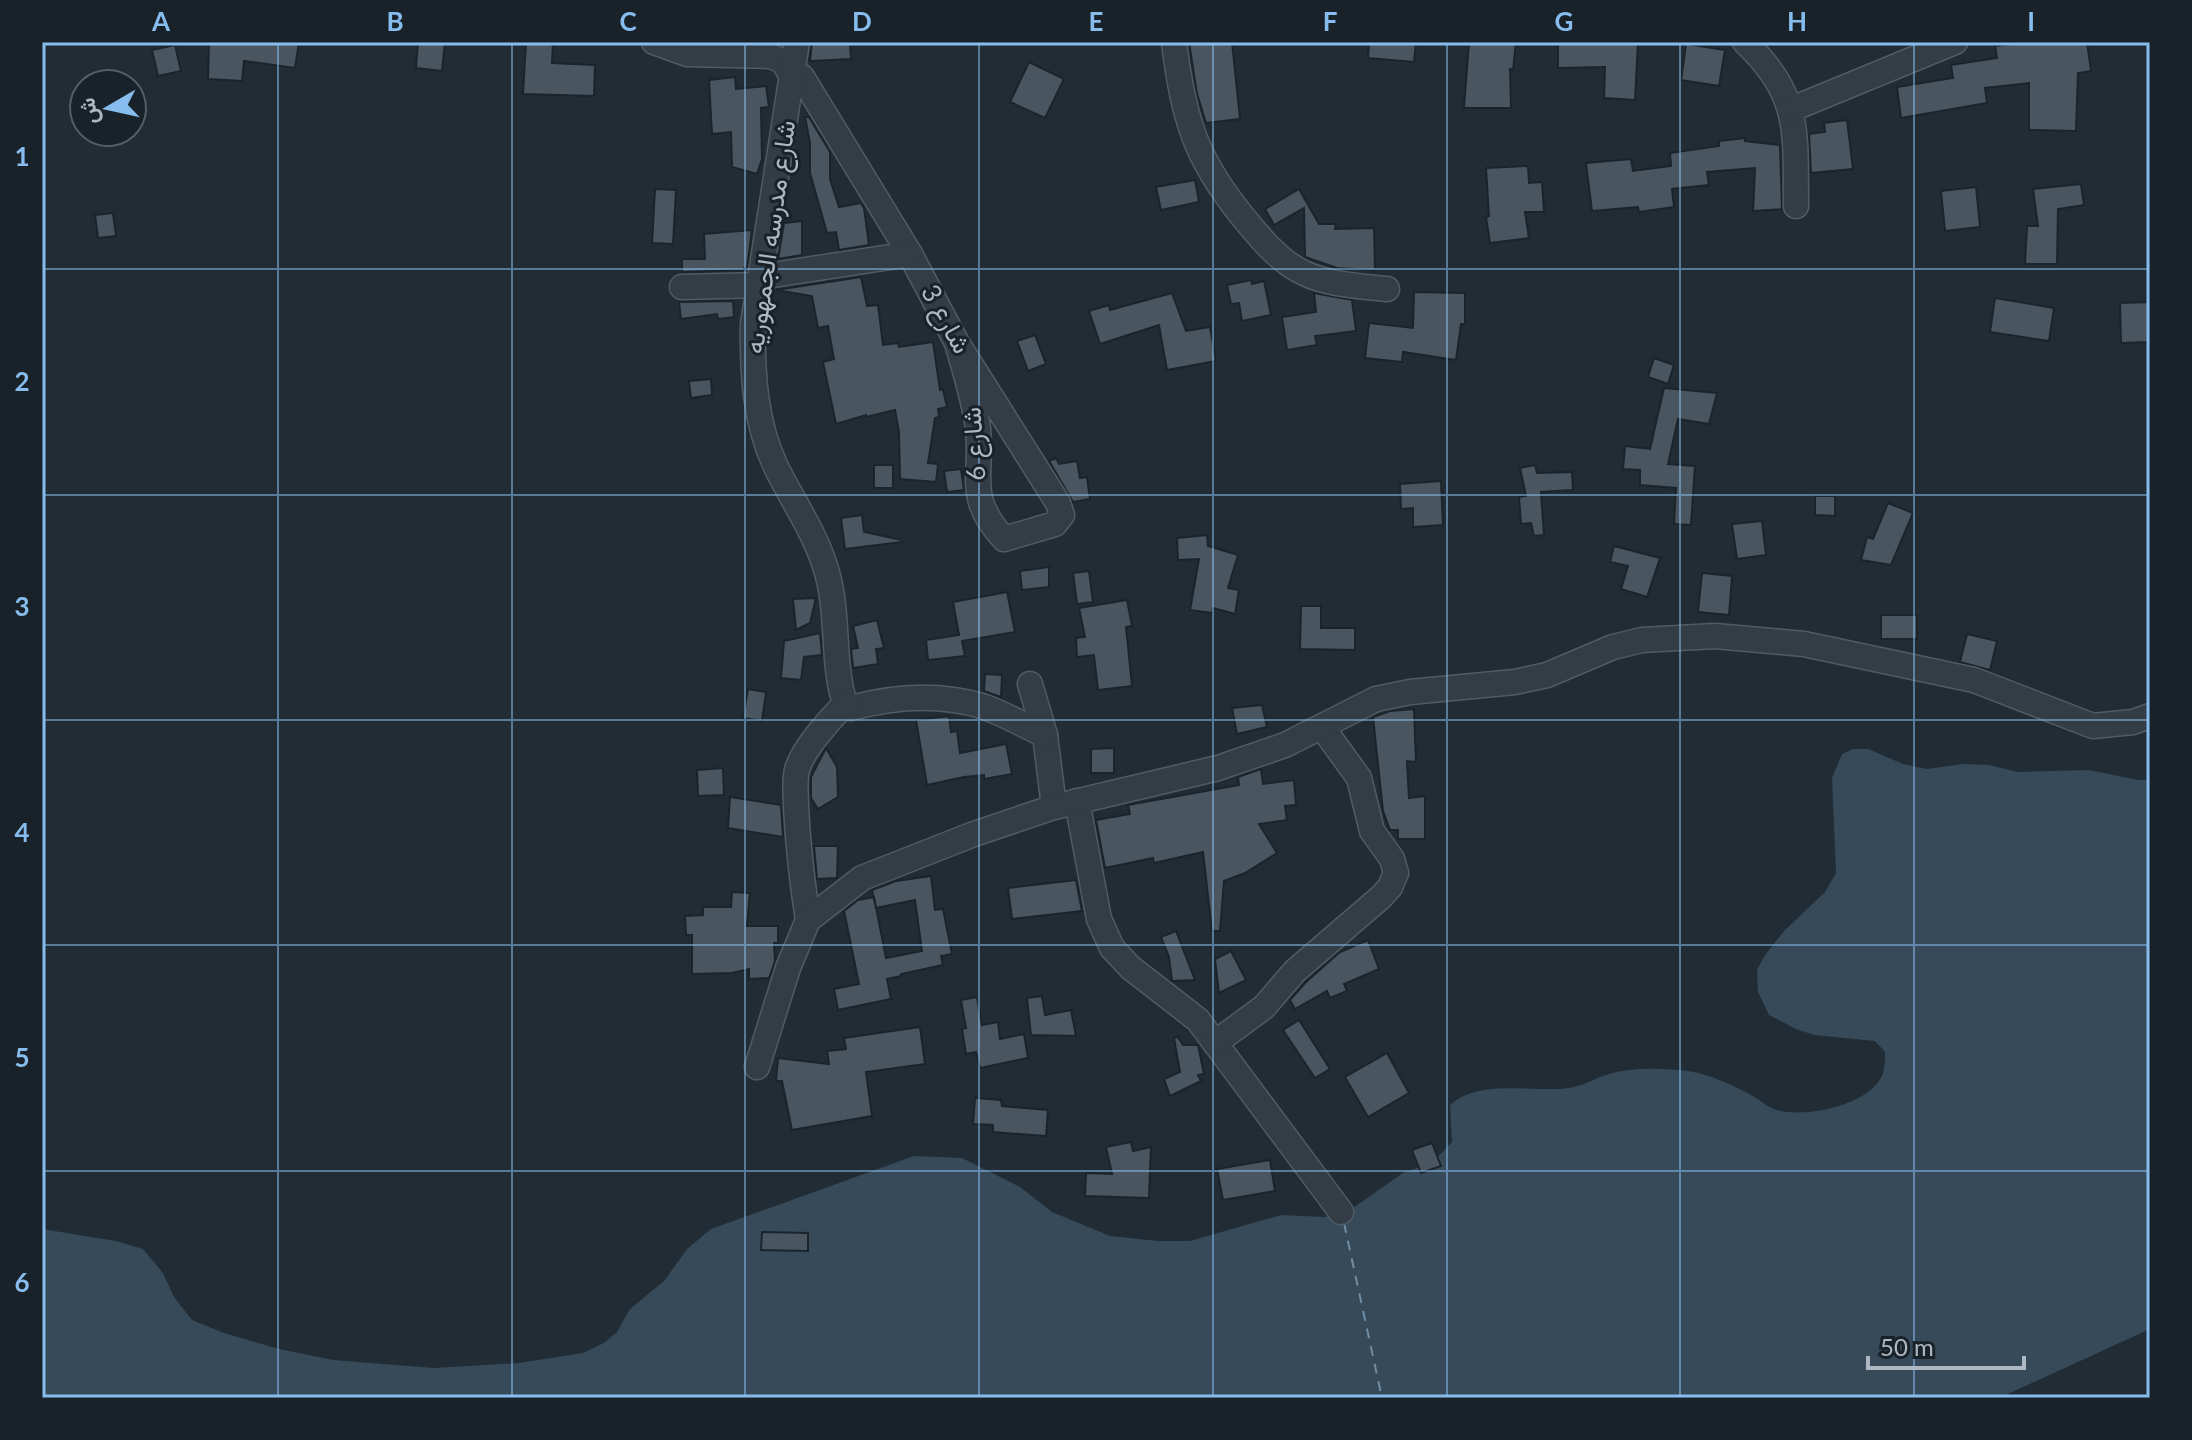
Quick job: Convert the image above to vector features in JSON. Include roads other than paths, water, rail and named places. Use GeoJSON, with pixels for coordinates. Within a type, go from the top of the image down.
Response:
{"type":"FeatureCollection","features":[{"type":"Feature","properties":{"kind":"street","name":"شارع 3"},"geometry":{"type":"LineString","coordinates":[[654,42],[687,54],[770,56],[783,61],[791,75],[802,77],[910,254],[957,343],[1061,509],[1062,515],[1055,524],[1004,539]]}},
{"type":"Feature","properties":{"kind":"street","name":"شارع مدرسه الجمهوريه"},"geometry":{"type":"LineString","coordinates":[[797,42],[753,324],[752,371],[759,418],[774,463],[825,565],[833,597],[835,648],[845,704]]}},
{"type":"Feature","properties":{"kind":"street"},"geometry":{"type":"LineString","coordinates":[[1174,42],[1185,115],[1200,156],[1223,193],[1262,240],[1301,272],[1325,281],[1387,289]]}},
{"type":"Feature","properties":{"kind":"street"},"geometry":{"type":"LineString","coordinates":[[1745,42],[1762,58],[1792,109],[1796,206]]}},
{"type":"Feature","properties":{"kind":"street"},"geometry":{"type":"LineString","coordinates":[[1792,109],[1955,42]]}},
{"type":"Feature","properties":{"kind":"street"},"geometry":{"type":"LineString","coordinates":[[682,287],[760,281],[910,254]]}},
{"type":"Feature","properties":{"kind":"street","name":"شارع 6"},"geometry":{"type":"LineString","coordinates":[[957,343],[978,428],[977,489],[981,508],[1004,539]]}},
{"type":"Feature","properties":{"kind":"street"},"geometry":{"type":"LineString","coordinates":[[757,1067],[788,968],[808,920],[862,878],[974,834],[1066,804],[1218,768],[1285,745],[1376,699],[1410,692],[1515,682],[1547,675],[1613,647],[1642,640],[1715,636],[1804,644],[1974,680],[2093,726],[2133,722],[2150,716]]}},
{"type":"Feature","properties":{"kind":"street"},"geometry":{"type":"LineString","coordinates":[[1030,684],[1099,919],[1112,948],[1131,968],[1198,1020],[1341,1212]]}},
{"type":"Feature","properties":{"kind":"street"},"geometry":{"type":"LineString","coordinates":[[808,920],[801,878],[795,780],[797,767],[823,725],[845,704],[851,708],[910,697],[944,698],[983,707],[1045,735]]}},
{"type":"Feature","properties":{"kind":"street"},"geometry":{"type":"LineString","coordinates":[[1215,1043],[1264,1007],[1295,971],[1381,897],[1396,873],[1392,859],[1372,831],[1359,778],[1322,727]]}},
{"type":"Feature","properties":{"kind":"water"},"geometry":{"type":"Polygon","coordinates":[[[1853,749],[1868,749],[1903,764],[1927,769],[1963,764],[1989,765],[2018,772],[2089,770],[2150,780],[2150,1329],[1999,1398],[42,1398],[42,1229],[116,1241],[143,1249],[163,1273],[174,1297],[192,1320],[279,1349],[333,1360],[434,1368],[519,1363],[583,1353],[604,1343],[617,1332],[630,1309],[664,1281],[687,1249],[711,1229],[914,1156],[962,1158],[1020,1187],[1052,1212],[1110,1236],[1190,1241],[1281,1215],[1325,1217],[1350,1210],[1403,1173],[1432,1163],[1452,1142],[1450,1105],[1476,1092],[1507,1088],[1569,1088],[1618,1072],[1659,1069],[1688,1071],[1715,1078],[1777,1110],[1817,1111],[1847,1103],[1871,1090],[1879,1081],[1884,1071],[1885,1052],[1875,1041],[1814,1035],[1769,1015],[1758,992],[1757,970],[1784,931],[1825,892],[1836,873],[1832,778],[1842,754],[1853,749]]]}}]}
